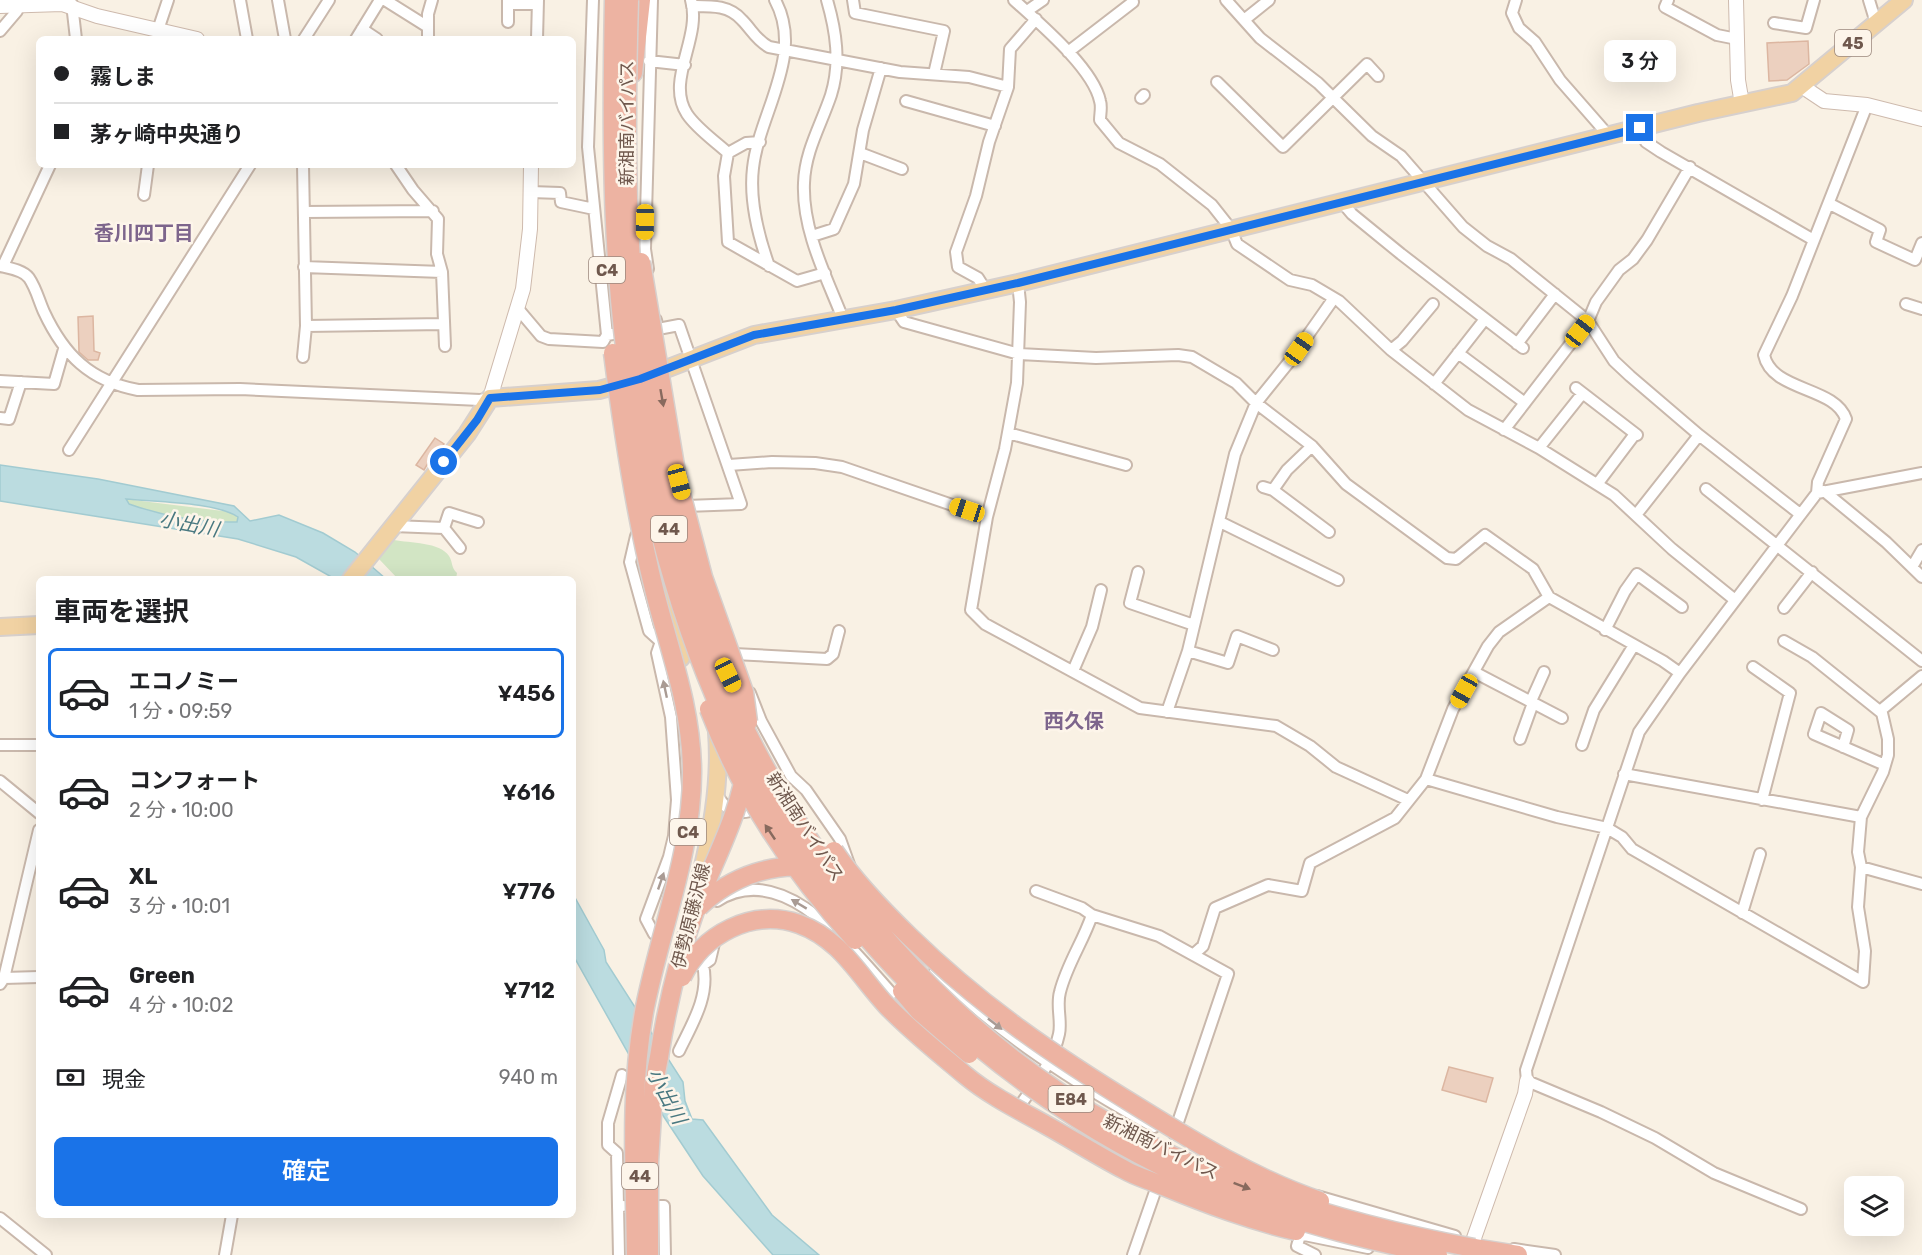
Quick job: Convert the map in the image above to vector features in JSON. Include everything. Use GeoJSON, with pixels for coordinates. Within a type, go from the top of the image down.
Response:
{"type":"FeatureCollection","features":[{"type":"Feature","properties":{"kind":"highway"},"geometry":{"type":"LineString","coordinates":[[605,0],[621,132]]}},
{"type":"Feature","properties":{"kind":"highway","name":"新湘南バイパス"},"geometry":{"type":"LineString","coordinates":[[616,0],[611,133],[615,243],[629,377],[648,483],[661,537],[694,646],[735,740],[850,894],[904,956],[944,999],[1065,1095],[1139,1139],[1211,1173],[1261,1193],[1340,1218],[1472,1248],[1518,1255]]}},
{"type":"Feature","properties":{"kind":"highway","name":"新湘南バイパス"},"geometry":{"type":"LineString","coordinates":[[627,0],[621,132],[628,240],[635,320],[646,400],[661,480],[684,568],[716,662],[771,790],[819,876],[852,918],[904,976],[952,1024],[1042,1095],[1118,1143],[1241,1201],[1316,1226],[1438,1255]]}},
{"type":"Feature","properties":{"kind":"highway"},"geometry":{"type":"LineString","coordinates":[[621,132],[638,39],[642,0]]}},
{"type":"Feature","properties":{"kind":"highway","name":"C4"},"geometry":{"type":"LineString","coordinates":[[613,51],[608,95],[606,197],[608,286],[613,351],[640,530],[684,695],[692,766],[686,845],[654,966],[639,1053],[632,1139],[638,1255]]}},
{"type":"Feature","properties":{"kind":"highway","name":"C4"},"geometry":{"type":"LineString","coordinates":[[621,132],[677,478],[703,577],[744,692],[748,729],[746,767],[737,805],[688,933],[667,1008],[667,1052]]}},
{"type":"Feature","properties":{"kind":"highway"},"geometry":{"type":"LineString","coordinates":[[649,512],[676,625],[721,742],[750,801],[788,859],[830,912],[919,1011],[950,1039],[1081,1137],[1154,1183],[1212,1207],[1257,1222],[1426,1255]]}},
{"type":"Feature","properties":{"kind":"highway"},"geometry":{"type":"LineString","coordinates":[[689,596],[759,737],[796,797],[841,862],[885,913],[972,994],[1013,1026],[1169,1130],[1216,1154],[1314,1199],[1472,1248]]}},
{"type":"Feature","properties":{"kind":"highway","name":"C4"},"geometry":{"type":"LineString","coordinates":[[635,1178],[648,1037],[661,976],[673,945],[698,908],[722,889],[751,874],[783,867],[824,869],[849,877],[870,888],[900,910],[981,990],[1050,1039],[1130,1090],[1169,1130]]}},
{"type":"Feature","properties":{"kind":"highway","name":"C4"},"geometry":{"type":"LineString","coordinates":[[649,1255],[650,1138],[680,982],[686,968],[705,945],[726,930],[748,922],[788,921],[806,927],[831,942],[856,967],[887,1006],[968,1078],[1127,1172],[1154,1183]]}},
{"type":"Feature","properties":{"kind":"main road","name":"伊勢原藤沢線"},"geometry":{"type":"LineString","coordinates":[[616,0],[626,252],[636,380],[638,444],[649,512]]}},
{"type":"Feature","properties":{"kind":"main road","name":"45"},"geometry":{"type":"LineString","coordinates":[[490,398],[573,394],[636,380],[754,335],[896,310],[1018,283],[1640,128],[1742,104],[1780,98],[1803,87],[1904,0]]}},
{"type":"Feature","properties":{"kind":"main road","name":"伊勢原藤沢線"},"geometry":{"type":"LineString","coordinates":[[621,132],[618,243],[626,333],[658,482],[706,656],[715,705],[719,759],[717,794],[707,849],[686,936],[667,1052]]}},
{"type":"Feature","properties":{"kind":"main road"},"geometry":{"type":"LineString","coordinates":[[353,576],[467,434],[490,398]]}},
{"type":"Feature","properties":{"kind":"main road"},"geometry":{"type":"LineString","coordinates":[[0,627],[36,625]]}},
{"type":"Feature","properties":{"kind":"main road","name":"伊勢原藤沢線"},"geometry":{"type":"LineString","coordinates":[[638,1255],[639,1097],[649,1012],[694,818],[697,764],[692,713],[676,625]]}},
{"type":"Feature","properties":{"kind":"main road","name":"44"},"geometry":{"type":"LineString","coordinates":[[654,1255],[656,1127],[667,1052]]}},
{"type":"Feature","properties":{"kind":"street"},"geometry":{"type":"LineString","coordinates":[[158,30],[168,0]]}},
{"type":"Feature","properties":{"kind":"street"},"geometry":{"type":"LineString","coordinates":[[240,0],[246,36]]}},
{"type":"Feature","properties":{"kind":"street"},"geometry":{"type":"LineString","coordinates":[[278,0],[284,36]]}},
{"type":"Feature","properties":{"kind":"street"},"geometry":{"type":"LineString","coordinates":[[317,0],[320,14]]}},
{"type":"Feature","properties":{"kind":"street"},"geometry":{"type":"LineString","coordinates":[[306,36],[329,0]]}},
{"type":"Feature","properties":{"kind":"street"},"geometry":{"type":"LineString","coordinates":[[359,34],[380,0]]}},
{"type":"Feature","properties":{"kind":"street"},"geometry":{"type":"LineString","coordinates":[[386,0],[428,27]]}},
{"type":"Feature","properties":{"kind":"street"},"geometry":{"type":"LineString","coordinates":[[428,36],[432,0]]}},
{"type":"Feature","properties":{"kind":"street"},"geometry":{"type":"LineString","coordinates":[[519,310],[541,336],[549,339],[603,342],[607,335],[588,147],[593,0]]}},
{"type":"Feature","properties":{"kind":"street"},"geometry":{"type":"LineString","coordinates":[[652,0],[645,249],[656,325],[662,329],[679,325],[689,360],[729,465],[741,504],[686,506]]}},
{"type":"Feature","properties":{"kind":"street"},"geometry":{"type":"LineString","coordinates":[[769,266],[757,232],[753,197],[753,167],[785,50],[784,22],[775,0]]}},
{"type":"Feature","properties":{"kind":"street"},"geometry":{"type":"LineString","coordinates":[[827,0],[836,39],[836,59],[830,96],[806,162],[804,201],[812,236],[843,319]]}},
{"type":"Feature","properties":{"kind":"street"},"geometry":{"type":"LineString","coordinates":[[853,0],[855,13],[944,31],[934,74]]}},
{"type":"Feature","properties":{"kind":"street"},"geometry":{"type":"LineString","coordinates":[[1014,0],[1068,52],[1096,92],[1100,101],[1100,120],[1119,143],[1160,164],[1212,205],[1230,229],[1237,244],[1290,280],[1312,285],[1334,298],[1391,350],[1468,410],[1598,483],[1735,600]]}},
{"type":"Feature","properties":{"kind":"street"},"geometry":{"type":"LineString","coordinates":[[985,289],[978,278],[958,267],[955,258],[979,187],[1008,87],[1010,49],[1043,0]]}},
{"type":"Feature","properties":{"kind":"street"},"geometry":{"type":"LineString","coordinates":[[1226,0],[1260,38],[1318,83],[1372,136],[1401,156],[1476,238],[1511,259],[1588,321],[1614,361],[1699,435],[1800,514]]}},
{"type":"Feature","properties":{"kind":"street"},"geometry":{"type":"LineString","coordinates":[[1244,20],[1269,0]]}},
{"type":"Feature","properties":{"kind":"street"},"geometry":{"type":"LineString","coordinates":[[1516,0],[1512,13],[1519,28],[1535,42],[1560,80],[1609,136]]}},
{"type":"Feature","properties":{"kind":"street"},"geometry":{"type":"LineString","coordinates":[[1668,0],[1665,7],[1717,35],[1737,39]]}},
{"type":"Feature","properties":{"kind":"street"},"geometry":{"type":"LineString","coordinates":[[1736,0],[1738,80],[1742,104]]}},
{"type":"Feature","properties":{"kind":"street"},"geometry":{"type":"LineString","coordinates":[[1774,23],[1806,28],[1814,0]]}},
{"type":"Feature","properties":{"kind":"street"},"geometry":{"type":"LineString","coordinates":[[1869,0],[1876,23]]}},
{"type":"Feature","properties":{"kind":"street"},"geometry":{"type":"LineString","coordinates":[[508,22],[508,2],[538,2],[537,36]]}},
{"type":"Feature","properties":{"kind":"street"},"geometry":{"type":"LineString","coordinates":[[1068,52],[1133,2]]}},
{"type":"Feature","properties":{"kind":"street"},"geometry":{"type":"LineString","coordinates":[[72,3],[76,36]]}},
{"type":"Feature","properties":{"kind":"street"},"geometry":{"type":"LineString","coordinates":[[0,6],[72,3],[98,16],[176,36]]}},
{"type":"Feature","properties":{"kind":"street"},"geometry":{"type":"LineString","coordinates":[[728,153],[691,120],[680,102],[678,90],[691,37],[692,3],[730,10],[742,19],[759,41],[769,47],[881,68],[969,77],[1008,87]]}},
{"type":"Feature","properties":{"kind":"street"},"geometry":{"type":"LineString","coordinates":[[0,31],[17,11],[17,4]]}},
{"type":"Feature","properties":{"kind":"street"},"geometry":{"type":"LineString","coordinates":[[649,61],[685,65]]}},
{"type":"Feature","properties":{"kind":"street"},"geometry":{"type":"LineString","coordinates":[[1217,82],[1283,147],[1366,64],[1378,76]]}},
{"type":"Feature","properties":{"kind":"street"},"geometry":{"type":"LineString","coordinates":[[812,236],[834,229],[854,184],[863,130],[881,68]]}},
{"type":"Feature","properties":{"kind":"street"},"geometry":{"type":"LineString","coordinates":[[1803,87],[1824,100],[1867,105],[1922,119]]}},
{"type":"Feature","properties":{"kind":"street"},"geometry":{"type":"LineString","coordinates":[[906,101],[995,126]]}},
{"type":"Feature","properties":{"kind":"street"},"geometry":{"type":"LineString","coordinates":[[1867,105],[1830,204],[1812,239],[1792,296],[1764,355],[1768,366],[1844,412],[1846,419],[1818,482],[1821,492],[1922,577]]}},
{"type":"Feature","properties":{"kind":"street"},"geometry":{"type":"LineString","coordinates":[[1640,128],[1646,142],[1812,239]]}},
{"type":"Feature","properties":{"kind":"street"},"geometry":{"type":"LineString","coordinates":[[728,153],[746,143],[760,142]]}},
{"type":"Feature","properties":{"kind":"street"},"geometry":{"type":"LineString","coordinates":[[728,153],[724,176],[728,242],[797,281],[825,273]]}},
{"type":"Feature","properties":{"kind":"street"},"geometry":{"type":"LineString","coordinates":[[860,153],[902,170]]}},
{"type":"Feature","properties":{"kind":"street"},"geometry":{"type":"LineString","coordinates":[[1504,430],[1588,321],[1596,302],[1613,278],[1633,259],[1647,240],[1690,167]]}},
{"type":"Feature","properties":{"kind":"street"},"geometry":{"type":"LineString","coordinates":[[49,168],[2,266],[28,277],[64,349],[78,364],[112,383],[138,390],[240,389],[480,400],[490,398],[519,310],[528,257],[531,168]]}},
{"type":"Feature","properties":{"kind":"street"},"geometry":{"type":"LineString","coordinates":[[144,195],[148,168]]}},
{"type":"Feature","properties":{"kind":"street"},"geometry":{"type":"LineString","coordinates":[[69,450],[248,168]]}},
{"type":"Feature","properties":{"kind":"street"},"geometry":{"type":"LineString","coordinates":[[303,168],[306,326],[303,357]]}},
{"type":"Feature","properties":{"kind":"street"},"geometry":{"type":"LineString","coordinates":[[398,168],[412,190],[438,219],[437,254],[442,272],[445,346]]}},
{"type":"Feature","properties":{"kind":"street"},"geometry":{"type":"LineString","coordinates":[[531,192],[560,194],[561,202],[594,209]]}},
{"type":"Feature","properties":{"kind":"street"},"geometry":{"type":"LineString","coordinates":[[1341,201],[1368,227],[1520,346],[1555,294]]}},
{"type":"Feature","properties":{"kind":"street"},"geometry":{"type":"LineString","coordinates":[[1830,204],[1881,230],[1876,242],[1915,260],[1922,243]]}},
{"type":"Feature","properties":{"kind":"street"},"geometry":{"type":"LineString","coordinates":[[304,212],[433,211]]}},
{"type":"Feature","properties":{"kind":"street"},"geometry":{"type":"LineString","coordinates":[[626,252],[645,249]]}},
{"type":"Feature","properties":{"kind":"street"},"geometry":{"type":"LineString","coordinates":[[304,267],[442,272]]}},
{"type":"Feature","properties":{"kind":"street"},"geometry":{"type":"LineString","coordinates":[[1018,283],[1019,354],[1008,433],[987,517],[971,610],[985,624],[1140,708],[1276,726],[1310,746],[1336,767],[1408,800]]}},
{"type":"Feature","properties":{"kind":"street"},"geometry":{"type":"LineString","coordinates":[[1167,712],[1188,651],[1235,454],[1256,404],[1334,298]]}},
{"type":"Feature","properties":{"kind":"street"},"geometry":{"type":"LineString","coordinates":[[1391,350],[1402,341],[1434,304]]}},
{"type":"Feature","properties":{"kind":"street"},"geometry":{"type":"LineString","coordinates":[[1906,304],[1922,309]]}},
{"type":"Feature","properties":{"kind":"street"},"geometry":{"type":"LineString","coordinates":[[896,310],[904,322],[1019,354],[1096,358],[1178,354],[1192,357],[1236,382],[1256,404],[1312,446],[1346,484],[1447,558],[1456,559],[1485,535],[1533,569],[1549,597],[1680,673]]}},
{"type":"Feature","properties":{"kind":"street"},"geometry":{"type":"LineString","coordinates":[[1434,384],[1485,319]]}},
{"type":"Feature","properties":{"kind":"street"},"geometry":{"type":"LineString","coordinates":[[306,326],[444,324]]}},
{"type":"Feature","properties":{"kind":"street"},"geometry":{"type":"LineString","coordinates":[[607,335],[626,333]]}},
{"type":"Feature","properties":{"kind":"street"},"geometry":{"type":"LineString","coordinates":[[0,381],[54,384],[64,349]]}},
{"type":"Feature","properties":{"kind":"street"},"geometry":{"type":"LineString","coordinates":[[1458,353],[1524,403]]}},
{"type":"Feature","properties":{"kind":"street"},"geometry":{"type":"LineString","coordinates":[[0,418],[9,419],[21,382]]}},
{"type":"Feature","properties":{"kind":"street"},"geometry":{"type":"LineString","coordinates":[[1539,448],[1579,391],[1636,434],[1598,483]]}},
{"type":"Feature","properties":{"kind":"street"},"geometry":{"type":"LineString","coordinates":[[619,432],[646,592],[650,602],[652,601]]}},
{"type":"Feature","properties":{"kind":"street"},"geometry":{"type":"LineString","coordinates":[[1008,433],[1125,465]]}},
{"type":"Feature","properties":{"kind":"street"},"geometry":{"type":"LineString","coordinates":[[1636,516],[1699,435]]}},
{"type":"Feature","properties":{"kind":"street"},"geometry":{"type":"LineString","coordinates":[[621,447],[638,444]]}},
{"type":"Feature","properties":{"kind":"street"},"geometry":{"type":"LineString","coordinates":[[1312,446],[1268,489],[1329,532]]}},
{"type":"Feature","properties":{"kind":"street"},"geometry":{"type":"LineString","coordinates":[[729,465],[772,462],[842,467],[987,517]]}},
{"type":"Feature","properties":{"kind":"street"},"geometry":{"type":"LineString","coordinates":[[1555,1255],[1472,1248],[1521,1104],[1527,1081],[1526,1070],[1638,732],[1800,514],[1821,492],[1922,473]]}},
{"type":"Feature","properties":{"kind":"street"},"geometry":{"type":"LineString","coordinates":[[658,482],[678,480],[707,584],[761,721],[791,776],[806,790],[840,839],[847,852],[851,883]]}},
{"type":"Feature","properties":{"kind":"street"},"geometry":{"type":"LineString","coordinates":[[1706,489],[1778,544],[1922,661]]}},
{"type":"Feature","properties":{"kind":"street"},"geometry":{"type":"LineString","coordinates":[[444,528],[449,513],[471,523]]}},
{"type":"Feature","properties":{"kind":"street"},"geometry":{"type":"LineString","coordinates":[[1220,522],[1338,580]]}},
{"type":"Feature","properties":{"kind":"street"},"geometry":{"type":"LineString","coordinates":[[393,526],[444,528],[460,548]]}},
{"type":"Feature","properties":{"kind":"street"},"geometry":{"type":"LineString","coordinates":[[636,536],[630,562],[649,631],[660,640]]}},
{"type":"Feature","properties":{"kind":"street"},"geometry":{"type":"LineString","coordinates":[[1912,567],[1922,550]]}},
{"type":"Feature","properties":{"kind":"street"},"geometry":{"type":"LineString","coordinates":[[1138,572],[1130,603],[1194,625]]}},
{"type":"Feature","properties":{"kind":"street"},"geometry":{"type":"LineString","coordinates":[[1784,608],[1812,572]]}},
{"type":"Feature","properties":{"kind":"street"},"geometry":{"type":"LineString","coordinates":[[1605,630],[1625,591],[1637,574],[1682,607]]}},
{"type":"Feature","properties":{"kind":"street"},"geometry":{"type":"LineString","coordinates":[[1073,671],[1092,627],[1101,590]]}},
{"type":"Feature","properties":{"kind":"street"},"geometry":{"type":"LineString","coordinates":[[1194,954],[1203,946],[1215,908],[1268,885],[1302,891],[1310,863],[1395,818],[1426,779],[1454,709],[1499,632],[1549,597]]}},
{"type":"Feature","properties":{"kind":"street"},"geometry":{"type":"LineString","coordinates":[[654,934],[646,919],[661,882],[674,836],[676,766],[671,717],[657,653],[660,640],[676,625]]}},
{"type":"Feature","properties":{"kind":"street"},"geometry":{"type":"LineString","coordinates":[[734,654],[827,659],[833,654],[839,631]]}},
{"type":"Feature","properties":{"kind":"street"},"geometry":{"type":"LineString","coordinates":[[1188,651],[1228,663],[1237,636],[1273,650]]}},
{"type":"Feature","properties":{"kind":"street"},"geometry":{"type":"LineString","coordinates":[[1426,779],[1557,817],[1607,828],[1622,837],[1632,849],[1863,982],[1865,951],[1858,896],[1861,867],[1858,852],[1861,817],[1886,765],[1888,739],[1880,711],[1812,657],[1784,641]]}},
{"type":"Feature","properties":{"kind":"street"},"geometry":{"type":"LineString","coordinates":[[1582,745],[1594,710],[1634,645]]}},
{"type":"Feature","properties":{"kind":"street"},"geometry":{"type":"LineString","coordinates":[[1753,667],[1790,693],[1762,800]]}},
{"type":"Feature","properties":{"kind":"street"},"geometry":{"type":"LineString","coordinates":[[1474,672],[1562,717]]}},
{"type":"Feature","properties":{"kind":"street"},"geometry":{"type":"LineString","coordinates":[[1520,739],[1544,672]]}},
{"type":"Feature","properties":{"kind":"street"},"geometry":{"type":"LineString","coordinates":[[1880,711],[1922,676]]}},
{"type":"Feature","properties":{"kind":"street"},"geometry":{"type":"LineString","coordinates":[[0,745],[36,745]]}},
{"type":"Feature","properties":{"kind":"street"},"geometry":{"type":"LineString","coordinates":[[1843,747],[1886,765]]}},
{"type":"Feature","properties":{"kind":"street"},"geometry":{"type":"LineString","coordinates":[[1624,774],[1861,817]]}},
{"type":"Feature","properties":{"kind":"street"},"geometry":{"type":"LineString","coordinates":[[0,781],[36,811]]}},
{"type":"Feature","properties":{"kind":"street"},"geometry":{"type":"LineString","coordinates":[[717,794],[722,805],[729,811],[742,814],[775,804],[829,876],[851,883],[905,942],[983,1015],[1049,1063],[1169,1130],[1228,974],[1160,936],[1092,915],[1082,908],[1036,891]]}},
{"type":"Feature","properties":{"kind":"street"},"geometry":{"type":"LineString","coordinates":[[674,836],[684,868]]}},
{"type":"Feature","properties":{"kind":"street"},"geometry":{"type":"LineString","coordinates":[[36,842],[2,981],[36,977]]}},
{"type":"Feature","properties":{"kind":"street"},"geometry":{"type":"LineString","coordinates":[[1742,913],[1760,854]]}},
{"type":"Feature","properties":{"kind":"street"},"geometry":{"type":"LineString","coordinates":[[1861,867],[1922,884]]}},
{"type":"Feature","properties":{"kind":"street"},"geometry":{"type":"LineString","coordinates":[[686,936],[711,905],[725,896],[755,890],[769,891],[795,901],[836,934],[948,1049],[1019,1107],[1128,1172],[1191,1201],[1300,1235],[1410,1255]]}},
{"type":"Feature","properties":{"kind":"street"},"geometry":{"type":"LineString","coordinates":[[667,1052],[700,1007],[705,987],[699,965],[710,960],[714,941],[727,922],[745,915],[773,914],[806,920],[836,934]]}},
{"type":"Feature","properties":{"kind":"street"},"geometry":{"type":"LineString","coordinates":[[1019,1107],[1049,1063],[1060,1032],[1059,993],[1073,952],[1085,937],[1092,915]]}},
{"type":"Feature","properties":{"kind":"street"},"geometry":{"type":"LineString","coordinates":[[872,972],[905,942]]}},
{"type":"Feature","properties":{"kind":"street"},"geometry":{"type":"LineString","coordinates":[[619,1255],[622,1206],[617,1153],[608,1145],[608,1123],[621,1074]]}},
{"type":"Feature","properties":{"kind":"street"},"geometry":{"type":"LineString","coordinates":[[1527,1081],[1655,1138],[1714,1173],[1801,1209]]}},
{"type":"Feature","properties":{"kind":"street"},"geometry":{"type":"LineString","coordinates":[[1133,1255],[1154,1183]]}},
{"type":"Feature","properties":{"kind":"street"},"geometry":{"type":"LineString","coordinates":[[660,1206],[664,1206],[665,1255]]}},
{"type":"Feature","properties":{"kind":"street"},"geometry":{"type":"LineString","coordinates":[[0,1218],[46,1255]]}},
{"type":"Feature","properties":{"kind":"street"},"geometry":{"type":"LineString","coordinates":[[225,1255],[231,1218]]}},
{"type":"Feature","properties":{"kind":"street"},"geometry":{"type":"LineString","coordinates":[[1300,1235],[1296,1246],[1315,1255]]}},
{"type":"Feature","properties":{"kind":"green space"},"geometry":{"type":"Polygon","coordinates":[[[125,499],[231,512],[238,517],[238,522],[196,520],[168,515],[128,504],[125,499]]]}},
{"type":"Feature","properties":{"kind":"green space"},"geometry":{"type":"Polygon","coordinates":[[[394,540],[424,544],[445,551],[456,576],[395,576],[379,559],[394,540]]]}},
{"type":"Feature","properties":{"kind":"water","name":"小出川"},"geometry":{"type":"Polygon","coordinates":[[[0,465],[98,479],[234,506],[250,521],[279,515],[323,533],[355,552],[383,576],[330,576],[296,557],[238,539],[0,501],[0,465]],[[126,499],[129,504],[182,518],[237,522],[238,517],[215,508],[126,499]]]}},
{"type":"Feature","properties":{"kind":"water","name":"小出川"},"geometry":{"type":"Polygon","coordinates":[[[576,899],[604,950],[606,962],[683,1082],[685,1101],[692,1119],[703,1120],[772,1215],[819,1255],[773,1255],[703,1176],[664,1117],[576,960],[576,899]]]}},
{"type":"Feature","properties":{"kind":"building"},"geometry":{"type":"Polygon","coordinates":[[[1808,41],[1809,64],[1787,80],[1769,81],[1767,43],[1808,41]]]}},
{"type":"Feature","properties":{"kind":"building"},"geometry":{"type":"Polygon","coordinates":[[[93,316],[94,351],[100,353],[98,360],[88,360],[79,352],[78,317],[93,316]]]}},
{"type":"Feature","properties":{"kind":"building"},"geometry":{"type":"Polygon","coordinates":[[[435,438],[444,444],[436,455],[434,453],[424,470],[416,465],[435,438]]]}},
{"type":"Feature","properties":{"kind":"building"},"geometry":{"type":"Polygon","coordinates":[[[1449,1067],[1493,1078],[1486,1102],[1442,1090],[1449,1067]]]}},
{"type":"Feature","properties":{"kind":"district","name":"香川四丁目"},"geometry":{"type":"Point","coordinates":[144,233]}},
{"type":"Feature","properties":{"kind":"district","name":"西久保"},"geometry":{"type":"Point","coordinates":[1074,721]}},
{"type":"Feature","properties":{"kind":"route"},"geometry":{"type":"LineString","coordinates":[[444,462],[467,434],[490,398],[573,394],[600,390],[640,379],[754,335],[896,310],[1018,283],[1640,128]]}}]}
